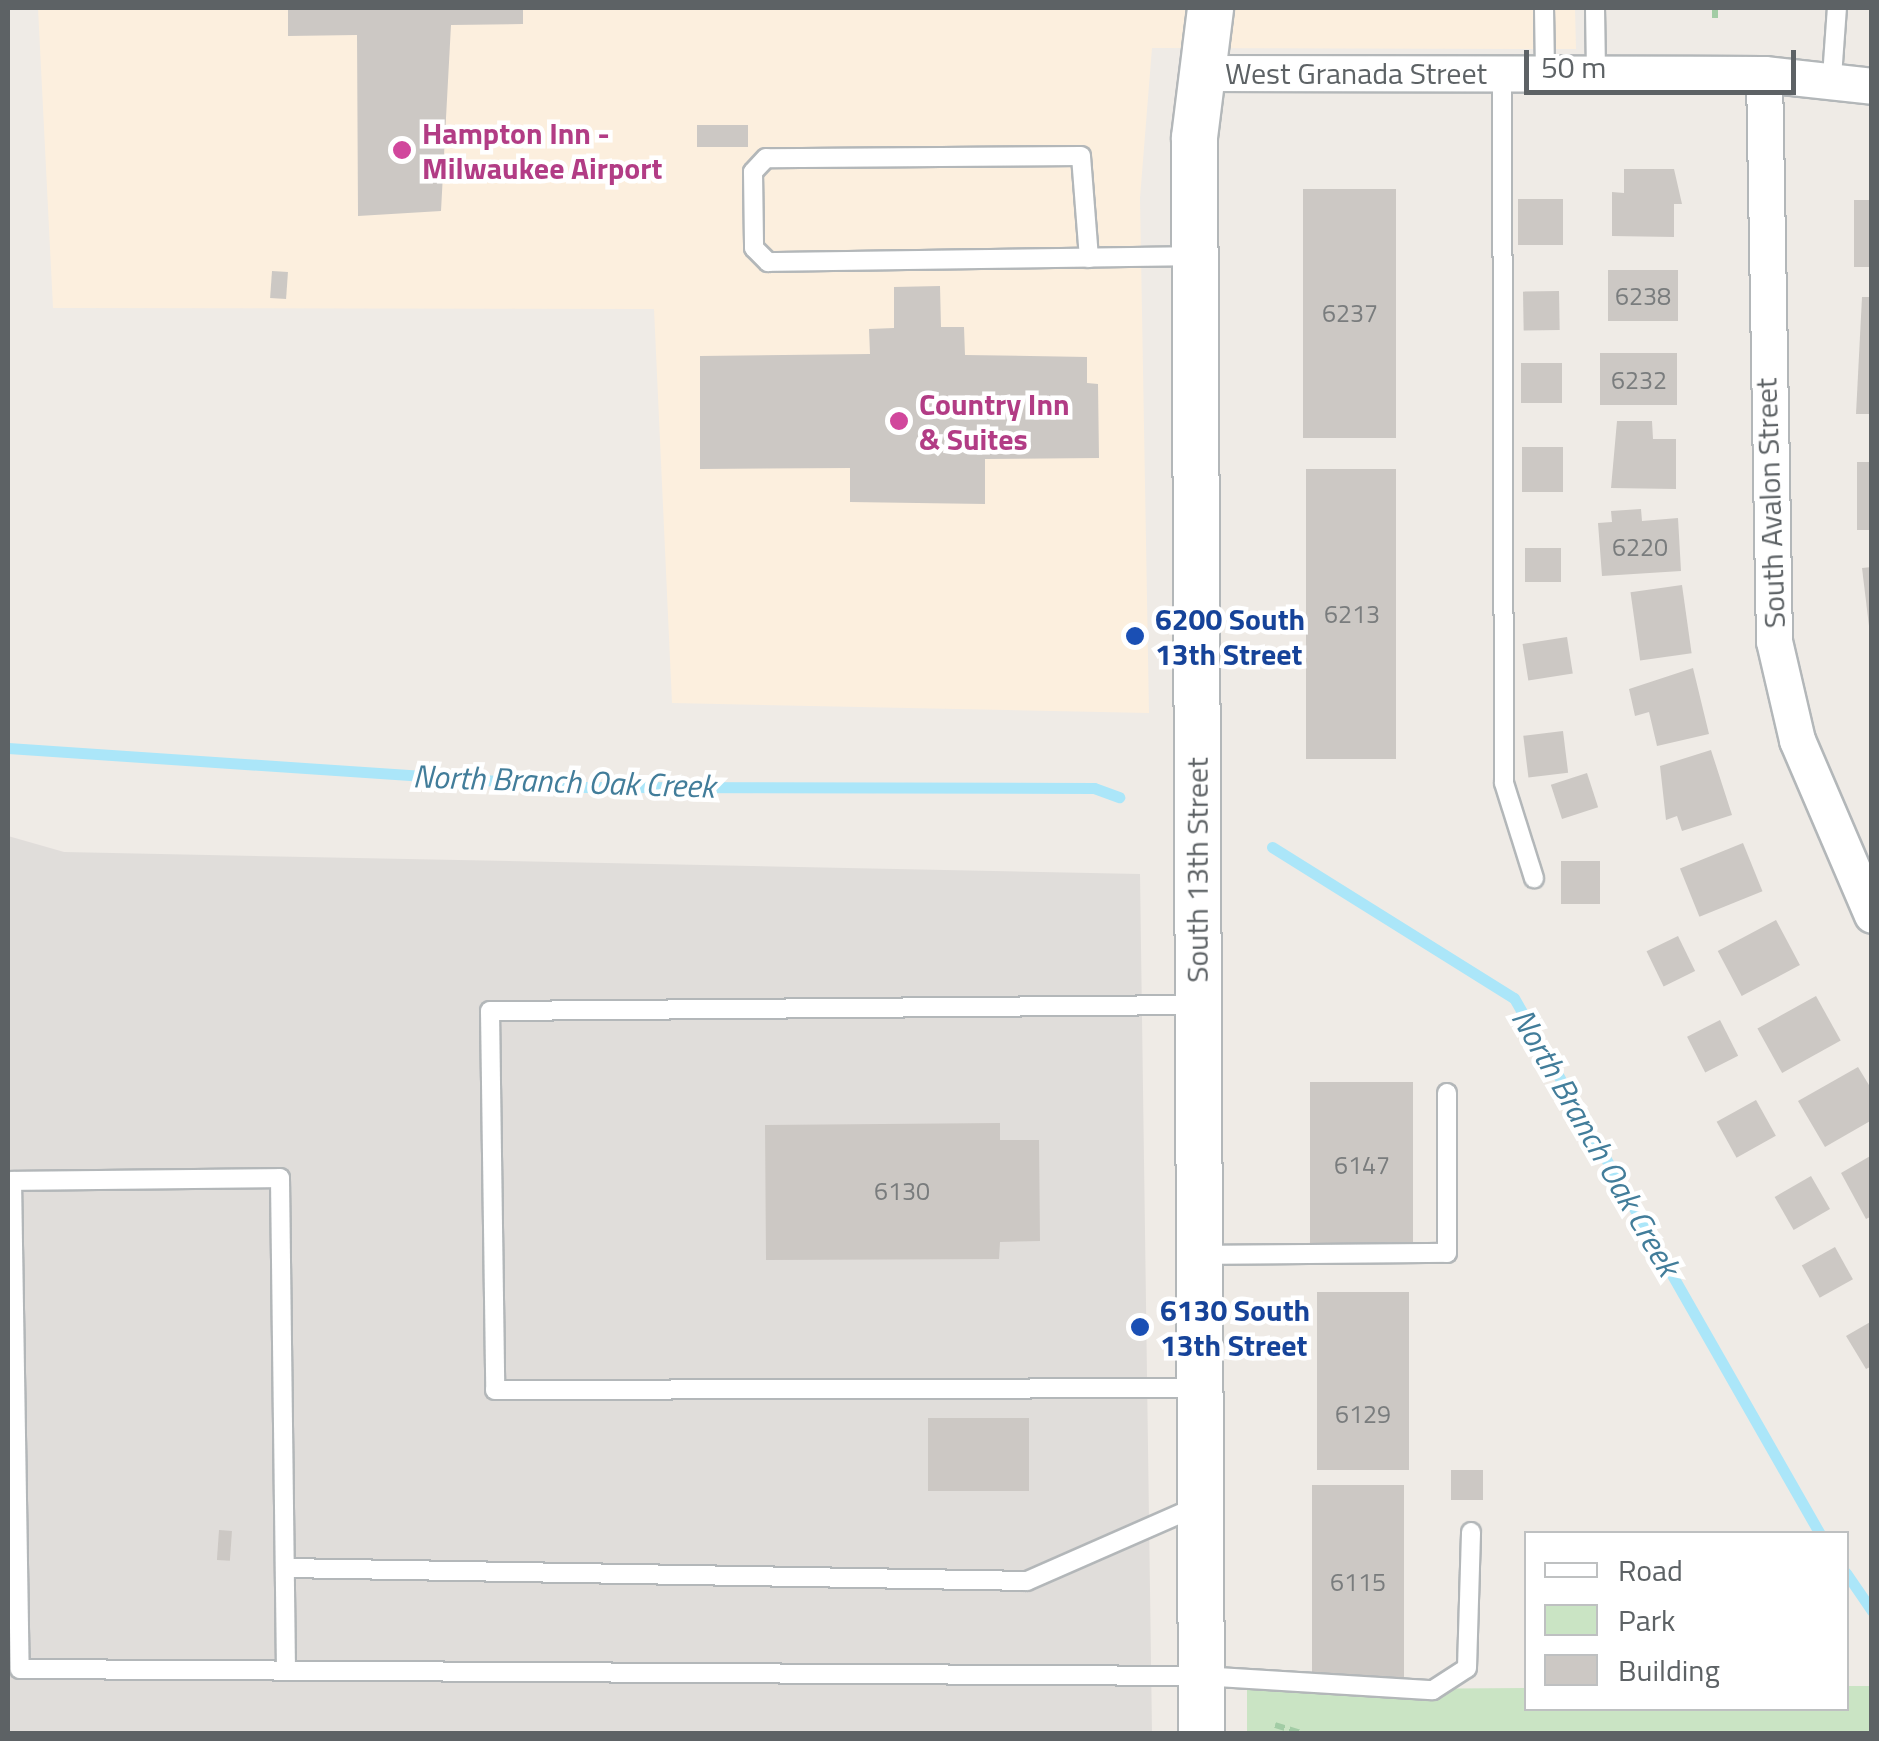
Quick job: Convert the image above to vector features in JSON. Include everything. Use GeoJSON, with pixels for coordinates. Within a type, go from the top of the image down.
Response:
{"type":"FeatureCollection","features":[{"type":"Feature","properties":{"kind":"street","name":"South 13th Street"},"geometry":{"type":"LineString","coordinates":[[1201,1734],[1194,256],[1200,73],[1210,8]]}},
{"type":"Feature","properties":{"kind":"street","name":"West Granada Street"},"geometry":{"type":"LineString","coordinates":[[1200,73],[1764,74],[1832,77],[1872,86]]}},
{"type":"Feature","properties":{"kind":"street","name":"South Avalon Street"},"geometry":{"type":"LineString","coordinates":[[1764,74],[1774,641],[1796,740],[1872,914]]}},
{"type":"Feature","properties":{"kind":"lane"},"geometry":{"type":"LineString","coordinates":[[1544,8],[1545,73]]}},
{"type":"Feature","properties":{"kind":"lane"},"geometry":{"type":"LineString","coordinates":[[1594,8],[1596,72]]}},
{"type":"Feature","properties":{"kind":"lane"},"geometry":{"type":"LineString","coordinates":[[1832,77],[1838,8]]}},
{"type":"Feature","properties":{"kind":"lane"},"geometry":{"type":"LineString","coordinates":[[1502,73],[1504,783],[1534,878]]}},
{"type":"Feature","properties":{"kind":"lane"},"geometry":{"type":"LineString","coordinates":[[1089,258],[1080,156],[766,158],[753,172],[754,248],[768,262],[1089,258],[1194,256]]}},
{"type":"Feature","properties":{"kind":"lane"},"geometry":{"type":"LineString","coordinates":[[1198,1005],[490,1011],[495,1390],[1199,1388]]}},
{"type":"Feature","properties":{"kind":"lane"},"geometry":{"type":"LineString","coordinates":[[1199,1255],[1447,1253],[1447,1093]]}},
{"type":"Feature","properties":{"kind":"lane"},"geometry":{"type":"LineString","coordinates":[[286,1670],[280,1178],[12,1181],[14,1676],[286,1670],[1201,1676],[1307,1689],[1449,1684],[1468,1668],[1471,1532]]}},
{"type":"Feature","properties":{"kind":"lane"},"geometry":{"type":"LineString","coordinates":[[285,1568],[1027,1581],[1200,1505]]}},
{"type":"Feature","properties":{"kind":"path"},"geometry":{"type":"LineString","coordinates":[[1715,8],[1715,18]]}},
{"type":"Feature","properties":{"kind":"path"},"geometry":{"type":"LineString","coordinates":[[1275,1725],[1305,1734]]}},
{"type":"Feature","properties":{"kind":"shaded area"},"geometry":{"type":"Polygon","coordinates":[[[38,8],[1575,8],[1576,49],[1152,48],[1140,198],[1149,713],[672,703],[654,309],[53,308],[38,8]]]}},
{"type":"Feature","properties":{"kind":"shaded area"},"geometry":{"type":"Polygon","coordinates":[[[8,836],[64,852],[1140,874],[1152,1733],[8,1733],[8,836]]]}},
{"type":"Feature","properties":{"kind":"green space"},"geometry":{"type":"Polygon","coordinates":[[[1849,1686],[1871,1686],[1871,1733],[1247,1733],[1247,1690],[1524,1688],[1524,1711],[1849,1711],[1849,1686]]]}},
{"type":"Feature","properties":{"kind":"building","name":"Hampton Inn - Milwaukee Airport"},"geometry":{"type":"Polygon","coordinates":[[[288,8],[523,8],[523,24],[451,25],[441,211],[358,216],[357,35],[288,36],[288,8]]]}},
{"type":"Feature","properties":{"kind":"building"},"geometry":{"type":"Polygon","coordinates":[[[697,125],[748,125],[748,147],[697,147],[697,125]]]}},
{"type":"Feature","properties":{"kind":"building"},"geometry":{"type":"Polygon","coordinates":[[[1624,169],[1674,169],[1682,204],[1674,204],[1674,237],[1612,236],[1612,192],[1624,193],[1624,169]]]}},
{"type":"Feature","properties":{"kind":"building"},"geometry":{"type":"Polygon","coordinates":[[[1303,189],[1396,189],[1396,438],[1303,438],[1303,189]]]}},
{"type":"Feature","properties":{"kind":"building"},"geometry":{"type":"Polygon","coordinates":[[[1518,199],[1563,199],[1563,245],[1518,245],[1518,199]]]}},
{"type":"Feature","properties":{"kind":"building"},"geometry":{"type":"Polygon","coordinates":[[[1854,200],[1872,200],[1872,267],[1854,267],[1854,200]]]}},
{"type":"Feature","properties":{"kind":"building"},"geometry":{"type":"Polygon","coordinates":[[[1608,270],[1678,270],[1678,321],[1608,321],[1608,270]]]}},
{"type":"Feature","properties":{"kind":"building"},"geometry":{"type":"Polygon","coordinates":[[[272,271],[288,272],[286,299],[270,298],[272,271]]]}},
{"type":"Feature","properties":{"kind":"building","name":"Country Inn & Suites"},"geometry":{"type":"Polygon","coordinates":[[[940,286],[941,327],[964,327],[965,355],[1087,357],[1087,383],[1098,384],[1099,458],[985,459],[985,504],[850,502],[850,468],[700,469],[700,356],[870,354],[869,329],[894,328],[894,287],[940,286]]]}},
{"type":"Feature","properties":{"kind":"building"},"geometry":{"type":"Polygon","coordinates":[[[1559,291],[1560,330],[1524,331],[1523,292],[1559,291]]]}},
{"type":"Feature","properties":{"kind":"building"},"geometry":{"type":"Polygon","coordinates":[[[1862,297],[1872,297],[1872,414],[1856,414],[1862,297]]]}},
{"type":"Feature","properties":{"kind":"building"},"geometry":{"type":"Polygon","coordinates":[[[1600,353],[1677,353],[1677,405],[1600,405],[1600,353]]]}},
{"type":"Feature","properties":{"kind":"building"},"geometry":{"type":"Polygon","coordinates":[[[1521,363],[1562,363],[1562,403],[1521,403],[1521,363]]]}},
{"type":"Feature","properties":{"kind":"building"},"geometry":{"type":"Polygon","coordinates":[[[1617,421],[1652,421],[1653,439],[1676,439],[1676,489],[1611,488],[1617,421]]]}},
{"type":"Feature","properties":{"kind":"building"},"geometry":{"type":"Polygon","coordinates":[[[1522,447],[1563,447],[1563,492],[1522,492],[1522,447]]]}},
{"type":"Feature","properties":{"kind":"building"},"geometry":{"type":"Polygon","coordinates":[[[1857,462],[1872,462],[1872,530],[1857,530],[1857,462]]]}},
{"type":"Feature","properties":{"kind":"building"},"geometry":{"type":"Polygon","coordinates":[[[1306,469],[1396,469],[1396,759],[1306,759],[1306,469]]]}},
{"type":"Feature","properties":{"kind":"building"},"geometry":{"type":"Polygon","coordinates":[[[1641,509],[1642,521],[1678,518],[1681,571],[1602,576],[1598,523],[1612,522],[1611,511],[1641,509]]]}},
{"type":"Feature","properties":{"kind":"building"},"geometry":{"type":"Polygon","coordinates":[[[1525,548],[1561,548],[1561,582],[1525,582],[1525,548]]]}},
{"type":"Feature","properties":{"kind":"building"},"geometry":{"type":"Polygon","coordinates":[[[1872,567],[1872,626],[1869,626],[1862,568],[1872,567]]]}},
{"type":"Feature","properties":{"kind":"building"},"geometry":{"type":"Polygon","coordinates":[[[1682,585],[1692,653],[1640,661],[1631,592],[1682,585]]]}},
{"type":"Feature","properties":{"kind":"building"},"geometry":{"type":"Polygon","coordinates":[[[1567,637],[1573,674],[1528,681],[1523,644],[1567,637]]]}},
{"type":"Feature","properties":{"kind":"building"},"geometry":{"type":"Polygon","coordinates":[[[1693,668],[1709,734],[1657,746],[1649,712],[1635,716],[1629,689],[1693,668]]]}},
{"type":"Feature","properties":{"kind":"building"},"geometry":{"type":"Polygon","coordinates":[[[1563,731],[1568,773],[1528,778],[1523,736],[1563,731]]]}},
{"type":"Feature","properties":{"kind":"building"},"geometry":{"type":"Polygon","coordinates":[[[1711,750],[1732,815],[1682,831],[1677,816],[1666,820],[1660,766],[1711,750]]]}},
{"type":"Feature","properties":{"kind":"building"},"geometry":{"type":"Polygon","coordinates":[[[1587,773],[1598,807],[1562,819],[1551,785],[1587,773]]]}},
{"type":"Feature","properties":{"kind":"building"},"geometry":{"type":"Polygon","coordinates":[[[1743,843],[1762,891],[1699,917],[1680,868],[1743,843]]]}},
{"type":"Feature","properties":{"kind":"building"},"geometry":{"type":"Polygon","coordinates":[[[1561,861],[1600,861],[1600,904],[1561,904],[1561,861]]]}},
{"type":"Feature","properties":{"kind":"building"},"geometry":{"type":"Polygon","coordinates":[[[1776,920],[1800,965],[1742,996],[1718,951],[1776,920]]]}},
{"type":"Feature","properties":{"kind":"building"},"geometry":{"type":"Polygon","coordinates":[[[1678,936],[1695,971],[1664,986],[1647,951],[1678,936]]]}},
{"type":"Feature","properties":{"kind":"building"},"geometry":{"type":"Polygon","coordinates":[[[1816,996],[1841,1041],[1782,1073],[1757,1028],[1816,996]]]}},
{"type":"Feature","properties":{"kind":"building"},"geometry":{"type":"Polygon","coordinates":[[[1720,1020],[1738,1056],[1705,1072],[1687,1037],[1720,1020]]]}},
{"type":"Feature","properties":{"kind":"building"},"geometry":{"type":"Polygon","coordinates":[[[1858,1067],[1872,1090],[1872,1120],[1825,1147],[1798,1101],[1858,1067]]]}},
{"type":"Feature","properties":{"kind":"building"},"geometry":{"type":"Polygon","coordinates":[[[1310,1082],[1413,1082],[1413,1248],[1310,1248],[1310,1082]]]}},
{"type":"Feature","properties":{"kind":"building"},"geometry":{"type":"Polygon","coordinates":[[[1756,1100],[1776,1136],[1737,1158],[1717,1122],[1756,1100]]]}},
{"type":"Feature","properties":{"kind":"building"},"geometry":{"type":"Polygon","coordinates":[[[1000,1123],[1000,1140],[1039,1140],[1040,1241],[1000,1242],[999,1259],[766,1260],[765,1125],[1000,1123]]]}},
{"type":"Feature","properties":{"kind":"building"},"geometry":{"type":"Polygon","coordinates":[[[1872,1155],[1872,1216],[1866,1219],[1841,1173],[1872,1155]]]}},
{"type":"Feature","properties":{"kind":"building"},"geometry":{"type":"Polygon","coordinates":[[[1811,1176],[1830,1209],[1794,1230],[1775,1197],[1811,1176]]]}},
{"type":"Feature","properties":{"kind":"building"},"geometry":{"type":"Polygon","coordinates":[[[1835,1247],[1853,1279],[1820,1298],[1802,1265],[1835,1247]]]}},
{"type":"Feature","properties":{"kind":"building"},"geometry":{"type":"Polygon","coordinates":[[[1317,1292],[1409,1292],[1409,1470],[1317,1470],[1317,1292]]]}},
{"type":"Feature","properties":{"kind":"building"},"geometry":{"type":"Polygon","coordinates":[[[1872,1321],[1872,1366],[1866,1369],[1846,1336],[1872,1321]]]}},
{"type":"Feature","properties":{"kind":"building"},"geometry":{"type":"Polygon","coordinates":[[[928,1418],[1029,1418],[1029,1491],[928,1491],[928,1418]]]}},
{"type":"Feature","properties":{"kind":"building"},"geometry":{"type":"Polygon","coordinates":[[[1451,1470],[1483,1470],[1483,1500],[1451,1500],[1451,1470]]]}},
{"type":"Feature","properties":{"kind":"building"},"geometry":{"type":"Polygon","coordinates":[[[1312,1485],[1404,1485],[1404,1679],[1312,1679],[1312,1485]]]}},
{"type":"Feature","properties":{"kind":"building"},"geometry":{"type":"Polygon","coordinates":[[[219,1530],[232,1531],[230,1561],[217,1560],[219,1530]]]}},
{"type":"Feature","properties":{"kind":"waterway","name":"North Branch Oak Creek"},"geometry":{"type":"LineString","coordinates":[[8,748],[586,787],[1094,788],[1119,797]]}},
{"type":"Feature","properties":{"kind":"waterway","name":"North Branch Oak Creek"},"geometry":{"type":"LineString","coordinates":[[1272,847],[1514,998],[1818,1531]]}},
{"type":"Feature","properties":{"kind":"waterway","name":"North Branch Oak Creek"},"geometry":{"type":"LineString","coordinates":[[1849,1577],[1872,1611]]}},
{"type":"Feature","properties":{"kind":"place","name":"Hampton Inn - Milwaukee Airport"},"geometry":{"type":"Point","coordinates":[402,150]}},
{"type":"Feature","properties":{"kind":"place","name":"Country Inn & Suites"},"geometry":{"type":"Point","coordinates":[899,421]}},
{"type":"Feature","properties":{"kind":"place","name":"6200 South 13th Street"},"geometry":{"type":"Point","coordinates":[1135,636]}},
{"type":"Feature","properties":{"kind":"place","name":"6130 South 13th Street"},"geometry":{"type":"Point","coordinates":[1140,1327]}}]}
